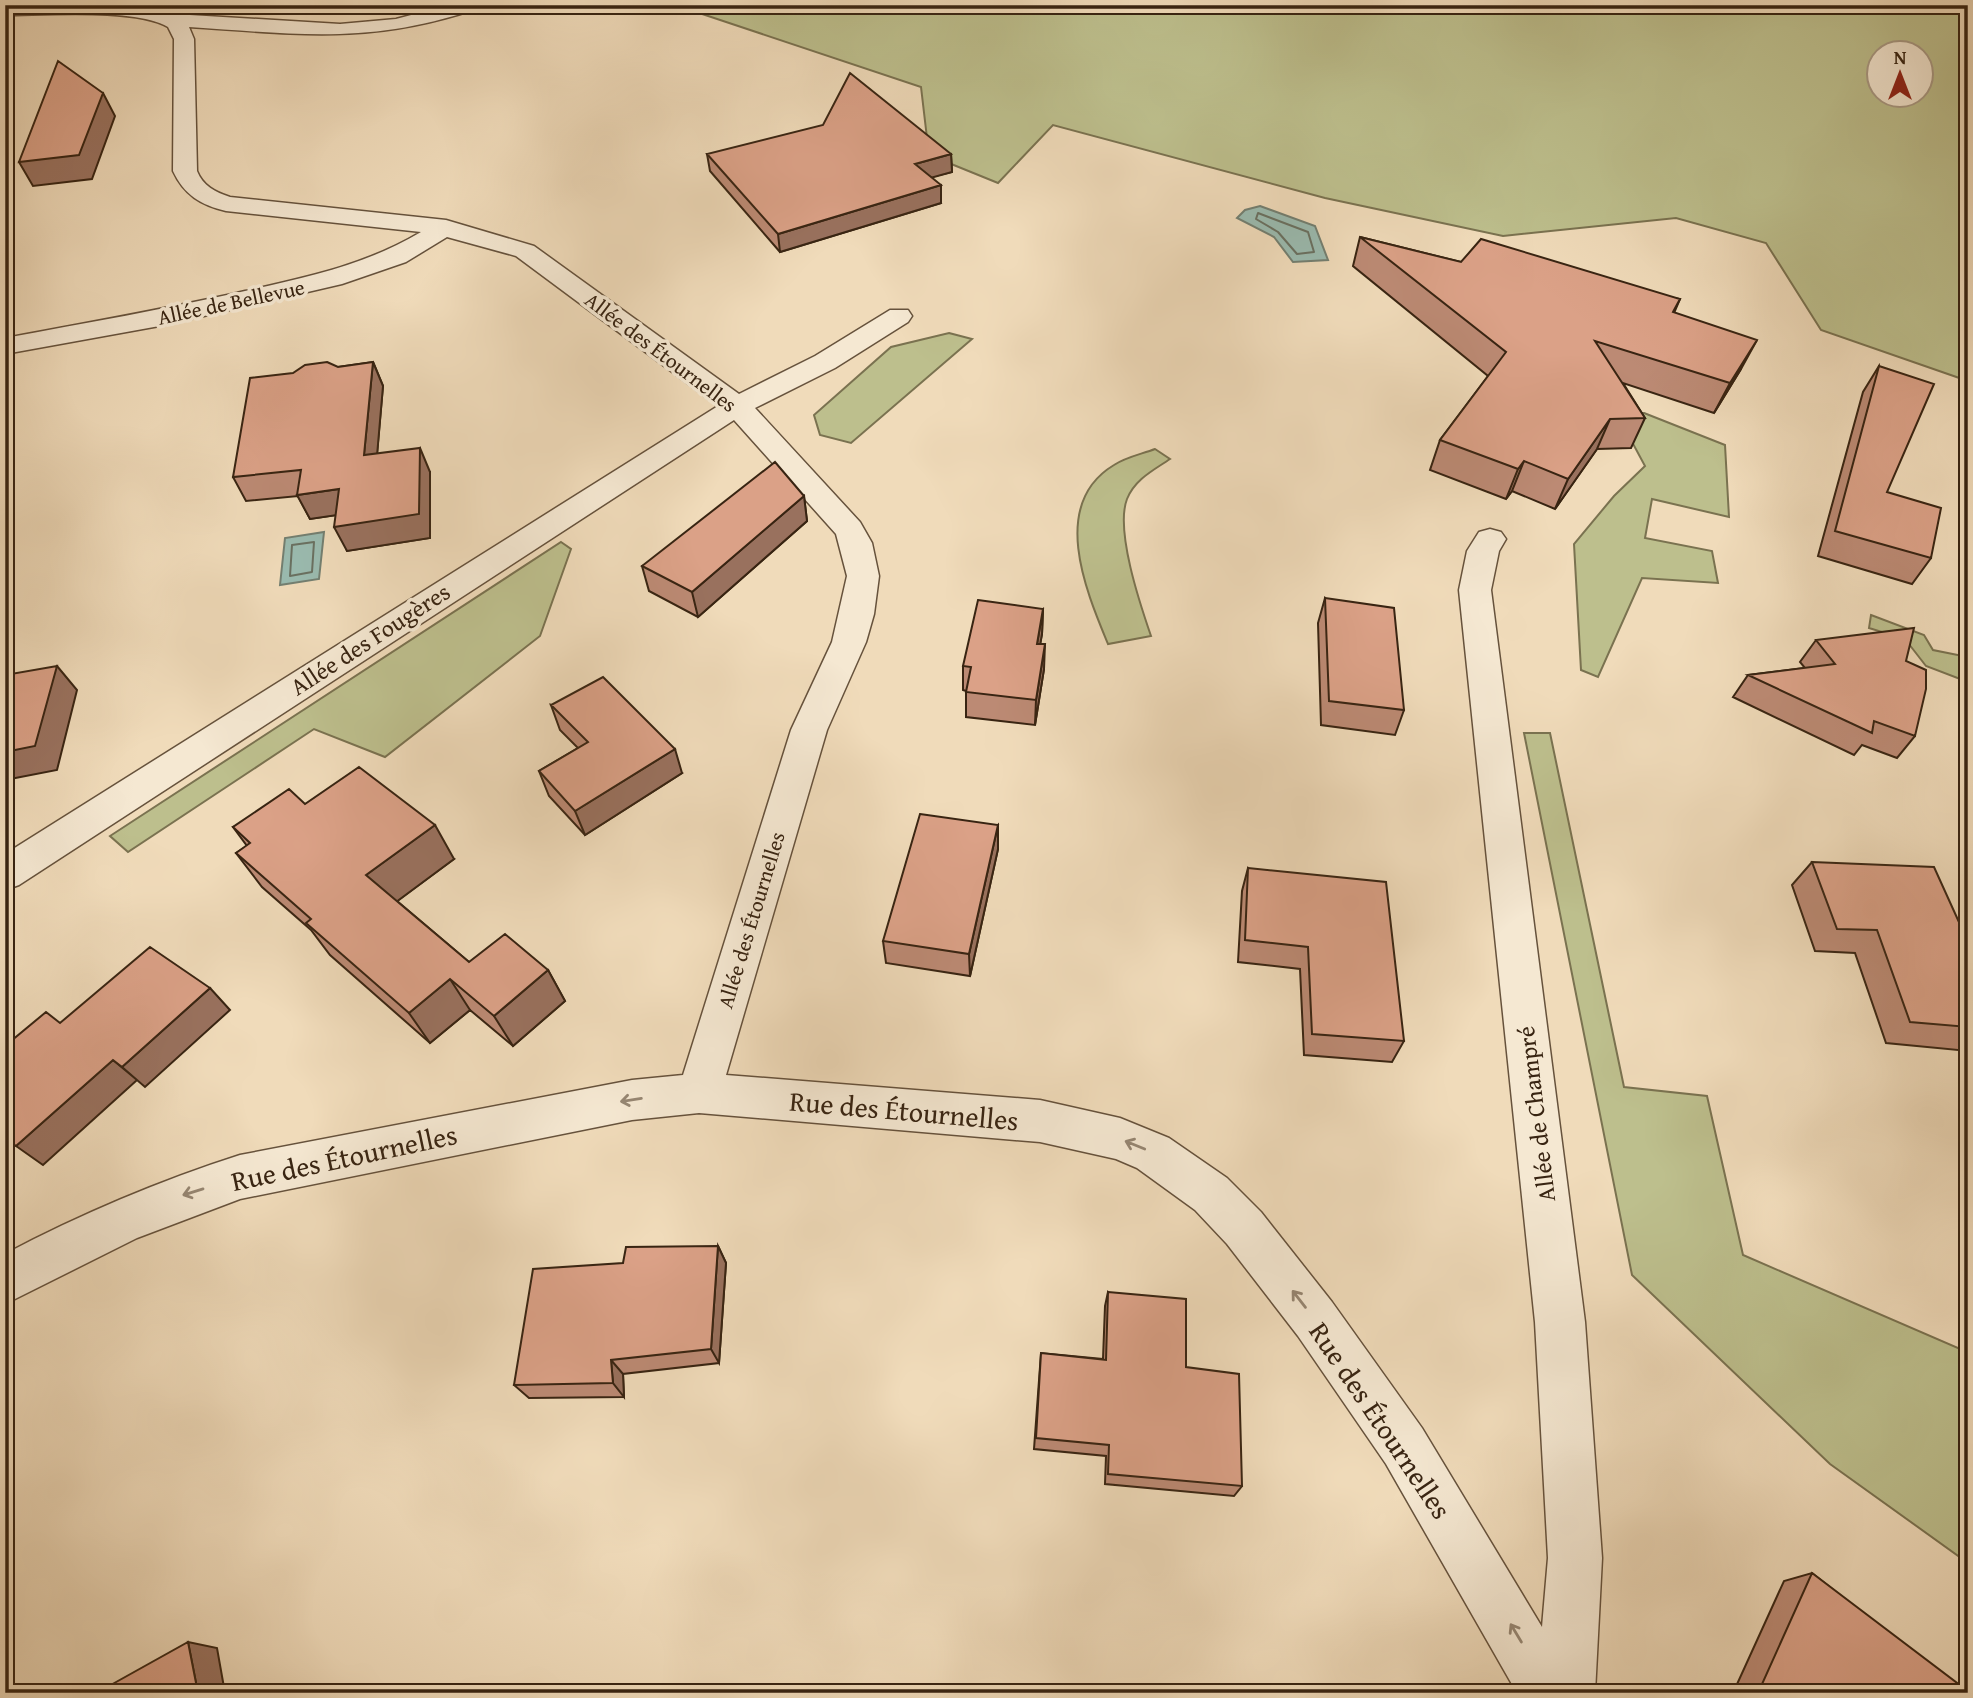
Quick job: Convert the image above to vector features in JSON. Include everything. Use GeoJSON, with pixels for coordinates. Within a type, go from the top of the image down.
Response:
{"type":"FeatureCollection","features":[{"type":"Feature","properties":{"kind":"street"},"geometry":{"type":"LineString","coordinates":[[5,9],[137,14],[170,20],[299,29],[354,29],[406,23],[469,5]]}},
{"type":"Feature","properties":{"kind":"street","name":"Allée des Étournelles"},"geometry":{"type":"LineString","coordinates":[[170,20],[181,29],[184,39],[185,171],[190,185],[199,193],[226,204],[408,220],[491,238],[526,251],[737,406],[849,529],[856,543],[863,576],[858,614],[849,642],[809,730],[699,1093]]}},
{"type":"Feature","properties":{"kind":"street","name":"Allée de Bellevue"},"geometry":{"type":"LineString","coordinates":[[5,346],[165,317],[333,279],[397,257],[446,227]]}},
{"type":"Feature","properties":{"kind":"street","name":"Allée des Fougères"},"geometry":{"type":"LineString","coordinates":[[5,874],[737,406],[825,362],[898,316]]}},
{"type":"Feature","properties":{"kind":"street","name":"Allée de Champré"},"geometry":{"type":"LineString","coordinates":[[1490,539],[1483,551],[1475,590],[1560,1322],[1575,1558],[1566,1693]]}},
{"type":"Feature","properties":{"kind":"street","name":"Rue des Étournelles"},"geometry":{"type":"LineString","coordinates":[[5,1280],[128,1216],[181,1195],[240,1177],[632,1100],[699,1093],[1040,1121],[1120,1139],[1153,1153],[1181,1170],[1211,1194],[1244,1228],[1322,1330],[1404,1446],[1549,1693]]}},
{"type":"Feature","properties":{"kind":"green space"},"geometry":{"type":"Polygon","coordinates":[[[716,5],[1968,5],[1968,381],[1821,330],[1766,243],[1676,218],[1503,236],[1325,198],[1053,125],[998,183],[929,155],[921,87],[696,12],[716,5]]]}},
{"type":"Feature","properties":{"kind":"green space"},"geometry":{"type":"Polygon","coordinates":[[[949,333],[972,339],[851,443],[820,435],[814,415],[891,347],[949,333]]]}},
{"type":"Feature","properties":{"kind":"green space"},"geometry":{"type":"Polygon","coordinates":[[[1644,413],[1725,445],[1729,517],[1652,499],[1645,538],[1712,551],[1718,583],[1642,578],[1598,677],[1581,670],[1574,544],[1614,496],[1645,466],[1617,414],[1644,413]]]}},
{"type":"Feature","properties":{"kind":"green space"},"geometry":{"type":"Polygon","coordinates":[[[1155,449],[1170,459],[1135,486],[1127,499],[1124,512],[1130,567],[1151,636],[1108,644],[1083,574],[1078,549],[1078,525],[1083,502],[1094,482],[1114,465],[1155,449]]]}},
{"type":"Feature","properties":{"kind":"green space"},"geometry":{"type":"Polygon","coordinates":[[[561,542],[571,549],[540,636],[385,757],[314,729],[128,852],[110,836],[561,542]]]}},
{"type":"Feature","properties":{"kind":"green space"},"geometry":{"type":"Polygon","coordinates":[[[1871,615],[1924,635],[1933,650],[1968,657],[1968,682],[1926,666],[1905,639],[1869,628],[1871,615]]]}},
{"type":"Feature","properties":{"kind":"green space"},"geometry":{"type":"Polygon","coordinates":[[[1524,733],[1550,733],[1624,1087],[1707,1096],[1743,1255],[1965,1351],[1968,1356],[1968,1563],[1830,1464],[1632,1275],[1524,733]]]}},
{"type":"Feature","properties":{"kind":"water"},"geometry":{"type":"Polygon","coordinates":[[[1260,206],[1315,226],[1328,260],[1293,262],[1274,237],[1237,218],[1245,210],[1260,206]]]}},
{"type":"Feature","properties":{"kind":"water"},"geometry":{"type":"Polygon","coordinates":[[[324,532],[319,579],[280,585],[285,538],[324,532]]]}},
{"type":"Feature","properties":{"kind":"building"},"geometry":{"type":"Polygon","coordinates":[[[58,61],[103,93],[79,155],[19,162],[58,61]]]}},
{"type":"Feature","properties":{"kind":"building"},"geometry":{"type":"Polygon","coordinates":[[[850,73],[951,154],[915,164],[941,185],[778,234],[707,154],[823,125],[850,73]]]}},
{"type":"Feature","properties":{"kind":"building"},"geometry":{"type":"Polygon","coordinates":[[[1360,237],[1461,262],[1481,239],[1680,299],[1673,312],[1757,340],[1730,383],[1595,341],[1645,418],[1610,419],[1568,479],[1524,461],[1518,469],[1440,440],[1506,352],[1360,237]]]}},
{"type":"Feature","properties":{"kind":"building"},"geometry":{"type":"Polygon","coordinates":[[[327,362],[338,367],[373,362],[364,455],[420,448],[419,514],[334,527],[339,489],[297,495],[301,470],[233,477],[250,378],[293,373],[305,365],[327,362]]]}},
{"type":"Feature","properties":{"kind":"building"},"geometry":{"type":"Polygon","coordinates":[[[1879,366],[1934,384],[1887,492],[1941,508],[1931,558],[1835,531],[1879,366]]]}},
{"type":"Feature","properties":{"kind":"building"},"geometry":{"type":"Polygon","coordinates":[[[775,462],[804,496],[692,592],[642,566],[775,462]]]}},
{"type":"Feature","properties":{"kind":"building"},"geometry":{"type":"Polygon","coordinates":[[[1325,598],[1394,608],[1404,710],[1329,701],[1325,598]]]}},
{"type":"Feature","properties":{"kind":"building"},"geometry":{"type":"Polygon","coordinates":[[[978,600],[1043,609],[1037,644],[1045,644],[1036,700],[966,692],[971,667],[963,666],[978,600]]]}},
{"type":"Feature","properties":{"kind":"building"},"geometry":{"type":"Polygon","coordinates":[[[1914,628],[1906,661],[1926,670],[1926,689],[1915,736],[1874,721],[1872,733],[1748,675],[1835,664],[1816,640],[1914,628]]]}},
{"type":"Feature","properties":{"kind":"building"},"geometry":{"type":"Polygon","coordinates":[[[57,666],[35,746],[5,752],[5,675],[57,666]]]}},
{"type":"Feature","properties":{"kind":"building"},"geometry":{"type":"Polygon","coordinates":[[[603,677],[675,749],[575,811],[539,771],[588,742],[551,705],[603,677]]]}},
{"type":"Feature","properties":{"kind":"building"},"geometry":{"type":"Polygon","coordinates":[[[359,767],[435,825],[366,875],[469,962],[505,934],[548,970],[494,1016],[450,979],[409,1013],[306,923],[311,919],[236,853],[250,843],[233,827],[289,789],[305,804],[359,767]]]}},
{"type":"Feature","properties":{"kind":"building"},"geometry":{"type":"Polygon","coordinates":[[[920,814],[998,825],[969,954],[883,941],[920,814]]]}},
{"type":"Feature","properties":{"kind":"building"},"geometry":{"type":"Polygon","coordinates":[[[1812,862],[1934,867],[1968,942],[1968,1027],[1910,1022],[1877,930],[1837,929],[1812,862]]]}},
{"type":"Feature","properties":{"kind":"building"},"geometry":{"type":"Polygon","coordinates":[[[1248,868],[1386,882],[1404,1041],[1312,1034],[1308,947],[1245,940],[1248,868]]]}},
{"type":"Feature","properties":{"kind":"building"},"geometry":{"type":"Polygon","coordinates":[[[150,947],[210,988],[122,1067],[113,1060],[16,1146],[5,1138],[5,1046],[46,1012],[60,1023],[150,947]]]}},
{"type":"Feature","properties":{"kind":"building"},"geometry":{"type":"Polygon","coordinates":[[[718,1246],[711,1349],[611,1360],[613,1383],[514,1385],[533,1269],[623,1263],[626,1247],[718,1246]]]}},
{"type":"Feature","properties":{"kind":"building"},"geometry":{"type":"Polygon","coordinates":[[[1108,1292],[1186,1299],[1186,1367],[1239,1374],[1242,1486],[1108,1474],[1109,1445],[1036,1438],[1041,1353],[1106,1360],[1108,1292]]]}},
{"type":"Feature","properties":{"kind":"building"},"geometry":{"type":"Polygon","coordinates":[[[1812,1573],[1965,1689],[1964,1693],[1758,1693],[1812,1573]]]}},
{"type":"Feature","properties":{"kind":"building"},"geometry":{"type":"Polygon","coordinates":[[[188,1642],[198,1693],[100,1693],[100,1691],[188,1642]]]}}]}
